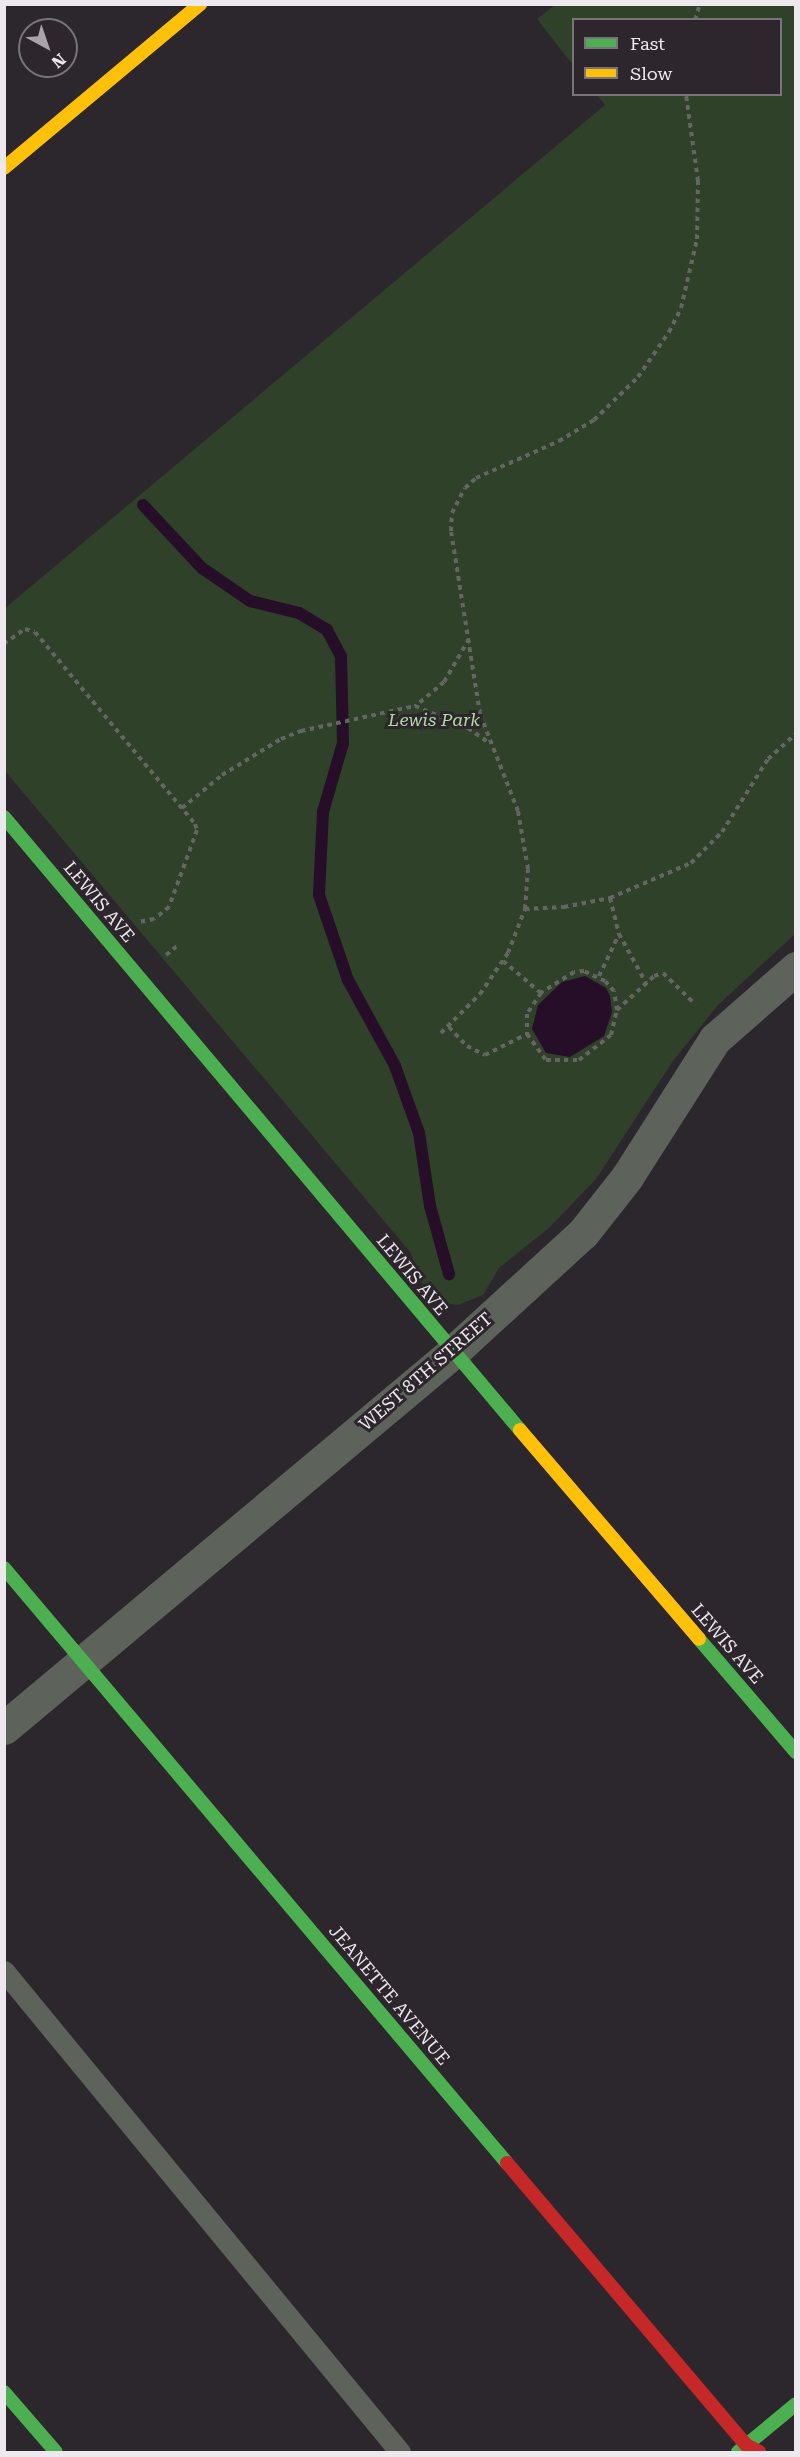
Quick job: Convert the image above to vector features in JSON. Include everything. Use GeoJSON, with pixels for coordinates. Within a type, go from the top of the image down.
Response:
{"type":"FeatureCollection","features":[{"type":"Feature","properties":{"kind":"street"},"geometry":{"type":"LineString","coordinates":[[4,168],[200,4]]}},
{"type":"Feature","properties":{"kind":"street","name":"LEWIS AVE"},"geometry":{"type":"LineString","coordinates":[[4,817],[453,1352],[795,1752]]}},
{"type":"Feature","properties":{"kind":"street","name":"WEST 8TH STREET"},"geometry":{"type":"LineString","coordinates":[[4,1728],[453,1352],[583,1233],[627,1177],[715,1040],[795,968]]}},
{"type":"Feature","properties":{"kind":"street","name":"JEANETTE AVENUE"},"geometry":{"type":"LineString","coordinates":[[4,1569],[742,2449]]}},
{"type":"Feature","properties":{"kind":"street"},"geometry":{"type":"LineString","coordinates":[[4,2392],[56,2452]]}},
{"type":"Feature","properties":{"kind":"street"},"geometry":{"type":"LineString","coordinates":[[742,2449],[795,2404]]}},
{"type":"Feature","properties":{"kind":"street"},"geometry":{"type":"LineString","coordinates":[[742,2449],[759,2452]]}},
{"type":"Feature","properties":{"kind":"lane"},"geometry":{"type":"LineString","coordinates":[[4,1971],[400,2452]]}},
{"type":"Feature","properties":{"kind":"path"},"geometry":{"type":"LineString","coordinates":[[441,1033],[449,1027],[503,961],[525,909],[528,869],[523,830],[489,743],[476,696],[451,531],[456,502],[465,488],[490,469],[560,441],[616,400],[644,370],[681,308],[695,256],[699,208],[686,96]]}},
{"type":"Feature","properties":{"kind":"path"},"geometry":{"type":"LineString","coordinates":[[4,644],[25,629],[35,632],[182,808],[197,830],[169,907],[154,919],[99,930]]}},
{"type":"Feature","properties":{"kind":"path"},"geometry":{"type":"LineString","coordinates":[[182,808],[261,749],[313,729],[395,713],[415,706],[444,682],[469,639]]}},
{"type":"Feature","properties":{"kind":"path"},"geometry":{"type":"LineString","coordinates":[[415,706],[468,728],[489,743]]}},
{"type":"Feature","properties":{"kind":"path"},"geometry":{"type":"LineString","coordinates":[[525,909],[564,907],[610,898],[668,876],[707,849],[768,759],[795,734]]}},
{"type":"Feature","properties":{"kind":"path"},"geometry":{"type":"LineString","coordinates":[[610,898],[619,934],[646,983]]}},
{"type":"Feature","properties":{"kind":"path"},"geometry":{"type":"LineString","coordinates":[[599,976],[619,934]]}},
{"type":"Feature","properties":{"kind":"path"},"geometry":{"type":"LineString","coordinates":[[503,961],[541,993]]}},
{"type":"Feature","properties":{"kind":"path"},"geometry":{"type":"LineString","coordinates":[[574,972],[599,976],[614,991],[617,1010],[611,1035],[579,1060],[546,1060],[527,1034],[527,1014],[541,993],[574,972]]}},
{"type":"Feature","properties":{"kind":"path"},"geometry":{"type":"LineString","coordinates":[[617,1010],[646,983],[663,973],[695,1004]]}},
{"type":"Feature","properties":{"kind":"path"},"geometry":{"type":"LineString","coordinates":[[449,1027],[467,1046],[485,1055],[527,1034]]}},
{"type":"Feature","properties":{"kind":"green space","name":"Lewis Park"},"geometry":{"type":"Polygon","coordinates":[[[555,5],[795,5],[795,934],[718,1005],[673,1061],[596,1179],[550,1227],[499,1268],[483,1295],[458,1305],[444,1303],[429,1293],[418,1278],[411,1253],[5,771],[4,609],[605,105],[598,96],[782,96],[782,18],[572,18],[572,64],[537,19],[555,5]]]}},
{"type":"Feature","properties":{"kind":"shaded area"},"geometry":{"type":"Polygon","coordinates":[[[585,976],[606,988],[610,996],[612,1012],[604,1036],[570,1057],[546,1053],[532,1029],[538,1005],[562,982],[585,976]]]}},
{"type":"Feature","properties":{"kind":"waterway"},"geometry":{"type":"LineString","coordinates":[[143,505],[202,568],[250,601],[299,613],[327,630],[341,656],[343,743],[323,812],[319,895],[348,980],[395,1066],[419,1133],[430,1206],[449,1274]]}},
{"type":"Feature","properties":{"kind":"traffic: fast"},"geometry":{"type":"LineString","coordinates":[[4,817],[520,1430]]}},
{"type":"Feature","properties":{"kind":"traffic: fast"},"geometry":{"type":"LineString","coordinates":[[4,1568],[507,2163]]}},
{"type":"Feature","properties":{"kind":"traffic: fast"},"geometry":{"type":"LineString","coordinates":[[699,1639],[796,1752]]}},
{"type":"Feature","properties":{"kind":"traffic: fast"},"geometry":{"type":"LineString","coordinates":[[4,2392],[56,2452]]}},
{"type":"Feature","properties":{"kind":"traffic: fast"},"geometry":{"type":"LineString","coordinates":[[738,2452],[796,2404]]}},
{"type":"Feature","properties":{"kind":"traffic: slow"},"geometry":{"type":"LineString","coordinates":[[4,168],[200,4]]}},
{"type":"Feature","properties":{"kind":"traffic: slow"},"geometry":{"type":"LineString","coordinates":[[520,1430],[699,1639]]}},
{"type":"Feature","properties":{"kind":"traffic: jam"},"geometry":{"type":"LineString","coordinates":[[507,2163],[746,2445],[759,2452]]}}]}
